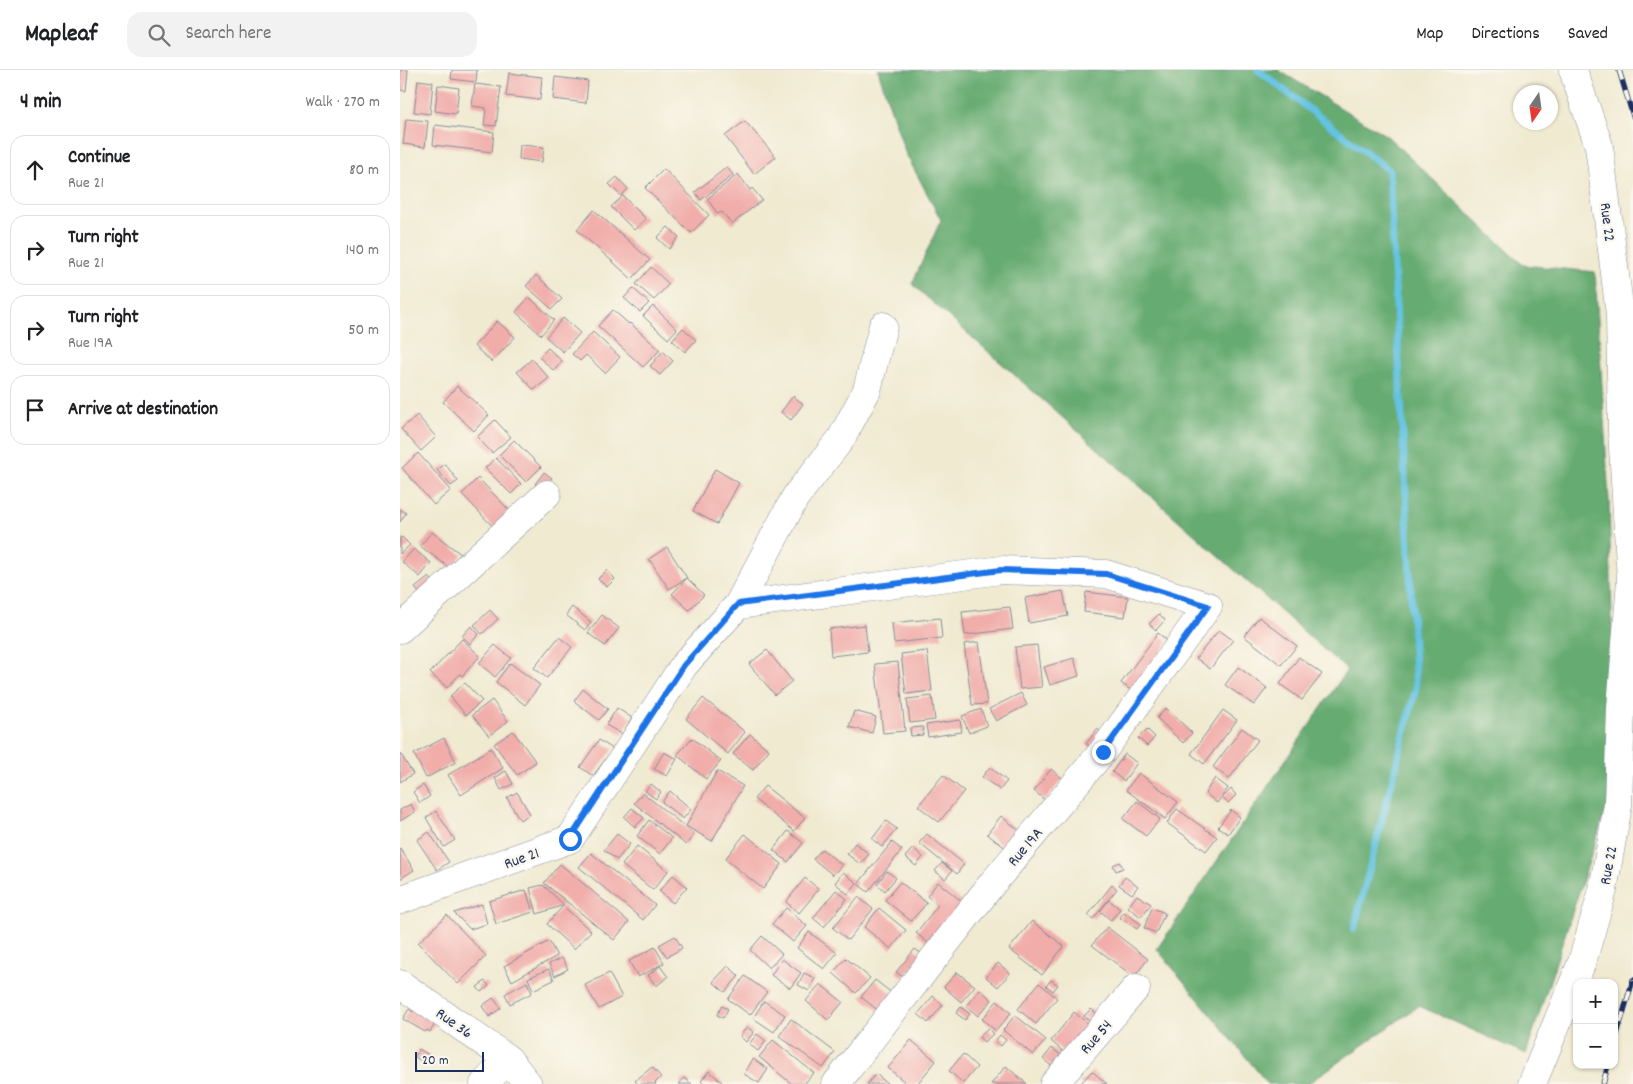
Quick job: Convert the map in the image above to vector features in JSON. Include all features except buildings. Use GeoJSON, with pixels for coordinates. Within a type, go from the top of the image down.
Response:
{"type":"FeatureCollection","features":[{"type":"Feature","properties":{"kind":"street","name":"Rue 22"},"geometry":{"type":"LineString","coordinates":[[1532,1084],[1582,962],[1603,890],[1618,805],[1621,708],[1631,580],[1622,431],[1620,314],[1599,146],[1573,70]]}},
{"type":"Feature","properties":{"kind":"street","name":"Rue 21"},"geometry":{"type":"LineString","coordinates":[[400,900],[570,839],[684,665],[738,604],[796,496],[840,439],[867,390],[882,326]]}},
{"type":"Feature","properties":{"kind":"street"},"geometry":{"type":"LineString","coordinates":[[400,629],[546,494]]}},
{"type":"Feature","properties":{"kind":"street","name":"Rue 19A"},"geometry":{"type":"LineString","coordinates":[[738,604],[1001,570],[1106,574],[1208,606],[1103,752],[991,885],[836,1084]]}},
{"type":"Feature","properties":{"kind":"street","name":"Rue 36"},"geometry":{"type":"LineString","coordinates":[[400,984],[508,1059],[528,1084]]}},
{"type":"Feature","properties":{"kind":"street","name":"Rue 54"},"geometry":{"type":"LineString","coordinates":[[1054,1084],[1136,988]]}},
{"type":"Feature","properties":{"kind":"street"},"geometry":{"type":"LineString","coordinates":[[484,1084],[508,1059]]}},
{"type":"Feature","properties":{"kind":"green space"},"geometry":{"type":"Polygon","coordinates":[[[878,70],[1278,70],[1387,136],[1523,265],[1595,272],[1609,501],[1616,779],[1526,1054],[1419,1006],[1307,1084],[1268,1084],[1157,949],[1347,670],[912,284],[941,220],[905,152],[878,70]]]}},
{"type":"Feature","properties":{"kind":"waterway"},"geometry":{"type":"LineString","coordinates":[[1258,70],[1389,170],[1416,688],[1354,929]]}},
{"type":"Feature","properties":{"kind":"railway"},"geometry":{"type":"LineString","coordinates":[[1619,70],[1633,116]]}},
{"type":"Feature","properties":{"kind":"railway"},"geometry":{"type":"LineString","coordinates":[[1618,1031],[1633,980]]}},
{"type":"Feature","properties":{"kind":"railway"},"geometry":{"type":"LineString","coordinates":[[1603,1084],[1607,1069]]}},
{"type":"Feature","properties":{"kind":"route"},"geometry":{"type":"LineString","coordinates":[[570,839],[684,665],[738,604],[1001,570],[1106,574],[1208,606],[1103,752]]}}]}
